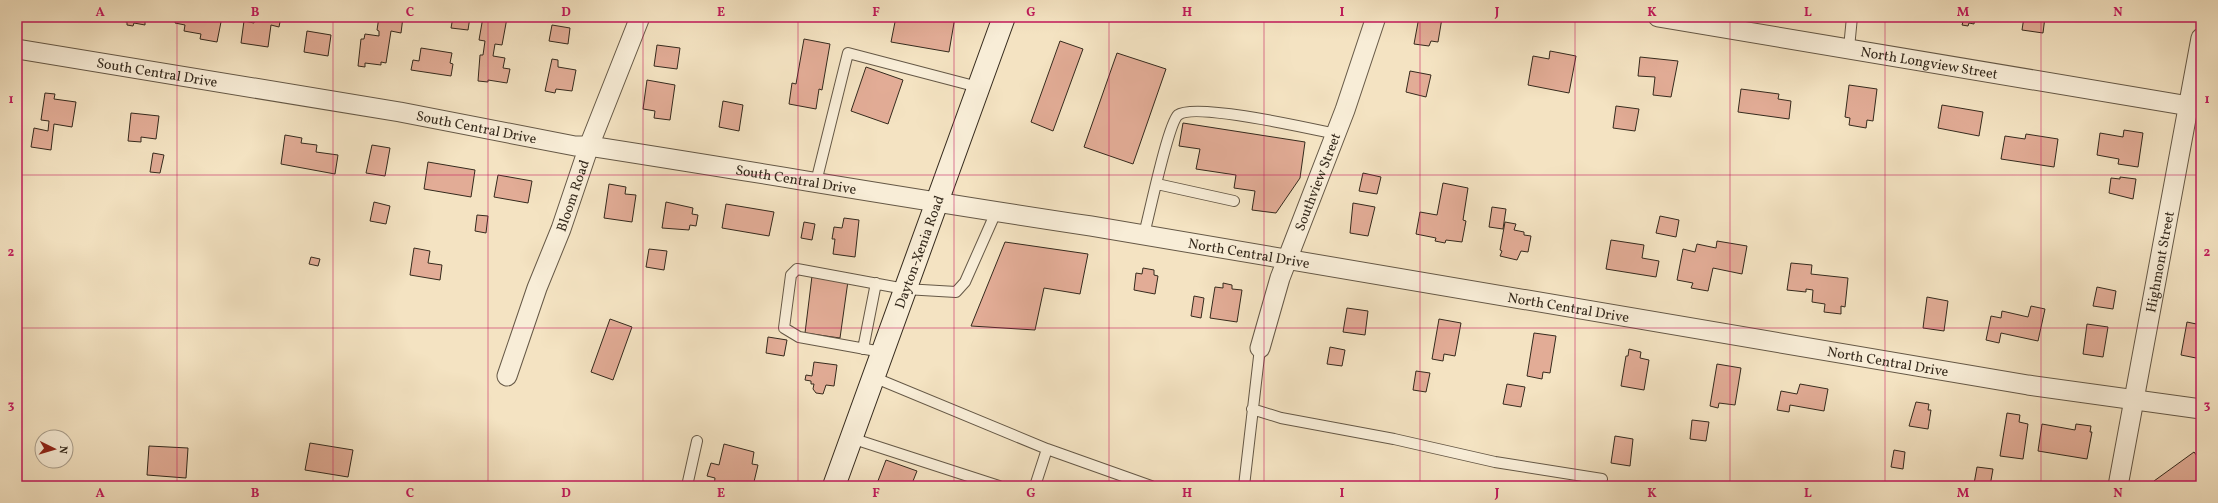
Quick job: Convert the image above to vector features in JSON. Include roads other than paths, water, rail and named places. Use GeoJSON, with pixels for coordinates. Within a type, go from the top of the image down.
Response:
{"type":"FeatureCollection","features":[{"type":"Feature","properties":{"kind":"main road","name":"Dayton-Xenia Road"},"geometry":{"type":"LineString","coordinates":[[834,486],[873,377],[872,351],[905,289],[1004,17]]}},
{"type":"Feature","properties":{"kind":"street","name":"Bloom Road"},"geometry":{"type":"LineString","coordinates":[[508,376],[537,288],[562,229],[589,146],[640,17]]}},
{"type":"Feature","properties":{"kind":"street","name":"Southview Street"},"geometry":{"type":"LineString","coordinates":[[1260,348],[1280,278],[1336,134],[1376,17]]}},
{"type":"Feature","properties":{"kind":"street","name":"North Longview Street"},"geometry":{"type":"LineString","coordinates":[[1658,17],[2195,107]]}},
{"type":"Feature","properties":{"kind":"street","name":"Highmont Street"},"geometry":{"type":"LineString","coordinates":[[2118,486],[2134,399],[2195,107],[2201,38]]}},
{"type":"Feature","properties":{"kind":"street","name":"South Central Drive"},"geometry":{"type":"LineString","coordinates":[[17,49],[400,112],[575,146],[589,146],[816,182],[936,203]]}},
{"type":"Feature","properties":{"kind":"street","name":"North Central Drive"},"geometry":{"type":"LineString","coordinates":[[936,203],[1144,234],[2020,383],[2201,409]]}},
{"type":"Feature","properties":{"kind":"lane"},"geometry":{"type":"LineString","coordinates":[[1849,48],[1852,17]]}},
{"type":"Feature","properties":{"kind":"lane"},"geometry":{"type":"LineString","coordinates":[[816,182],[848,53],[978,87]]}},
{"type":"Feature","properties":{"kind":"lane"},"geometry":{"type":"LineString","coordinates":[[1144,234],[1170,133],[1177,116],[1186,111],[1200,111],[1270,121],[1336,134]]}},
{"type":"Feature","properties":{"kind":"lane"},"geometry":{"type":"LineString","coordinates":[[1157,184],[1234,201]]}},
{"type":"Feature","properties":{"kind":"lane"},"geometry":{"type":"LineString","coordinates":[[876,283],[872,351],[799,337],[784,328],[791,274],[797,269],[876,283],[905,289],[956,292],[964,282],[996,212]]}},
{"type":"Feature","properties":{"kind":"lane"},"geometry":{"type":"LineString","coordinates":[[1244,486],[1260,348]]}},
{"type":"Feature","properties":{"kind":"lane"},"geometry":{"type":"LineString","coordinates":[[873,377],[1047,450],[1151,486]]}},
{"type":"Feature","properties":{"kind":"lane"},"geometry":{"type":"LineString","coordinates":[[1252,409],[1281,418],[1394,439],[1495,462],[1602,479]]}},
{"type":"Feature","properties":{"kind":"lane"},"geometry":{"type":"LineString","coordinates":[[851,438],[998,486]]}},
{"type":"Feature","properties":{"kind":"lane"},"geometry":{"type":"LineString","coordinates":[[687,486],[697,441]]}},
{"type":"Feature","properties":{"kind":"lane"},"geometry":{"type":"LineString","coordinates":[[1035,486],[1047,450]]}}]}
